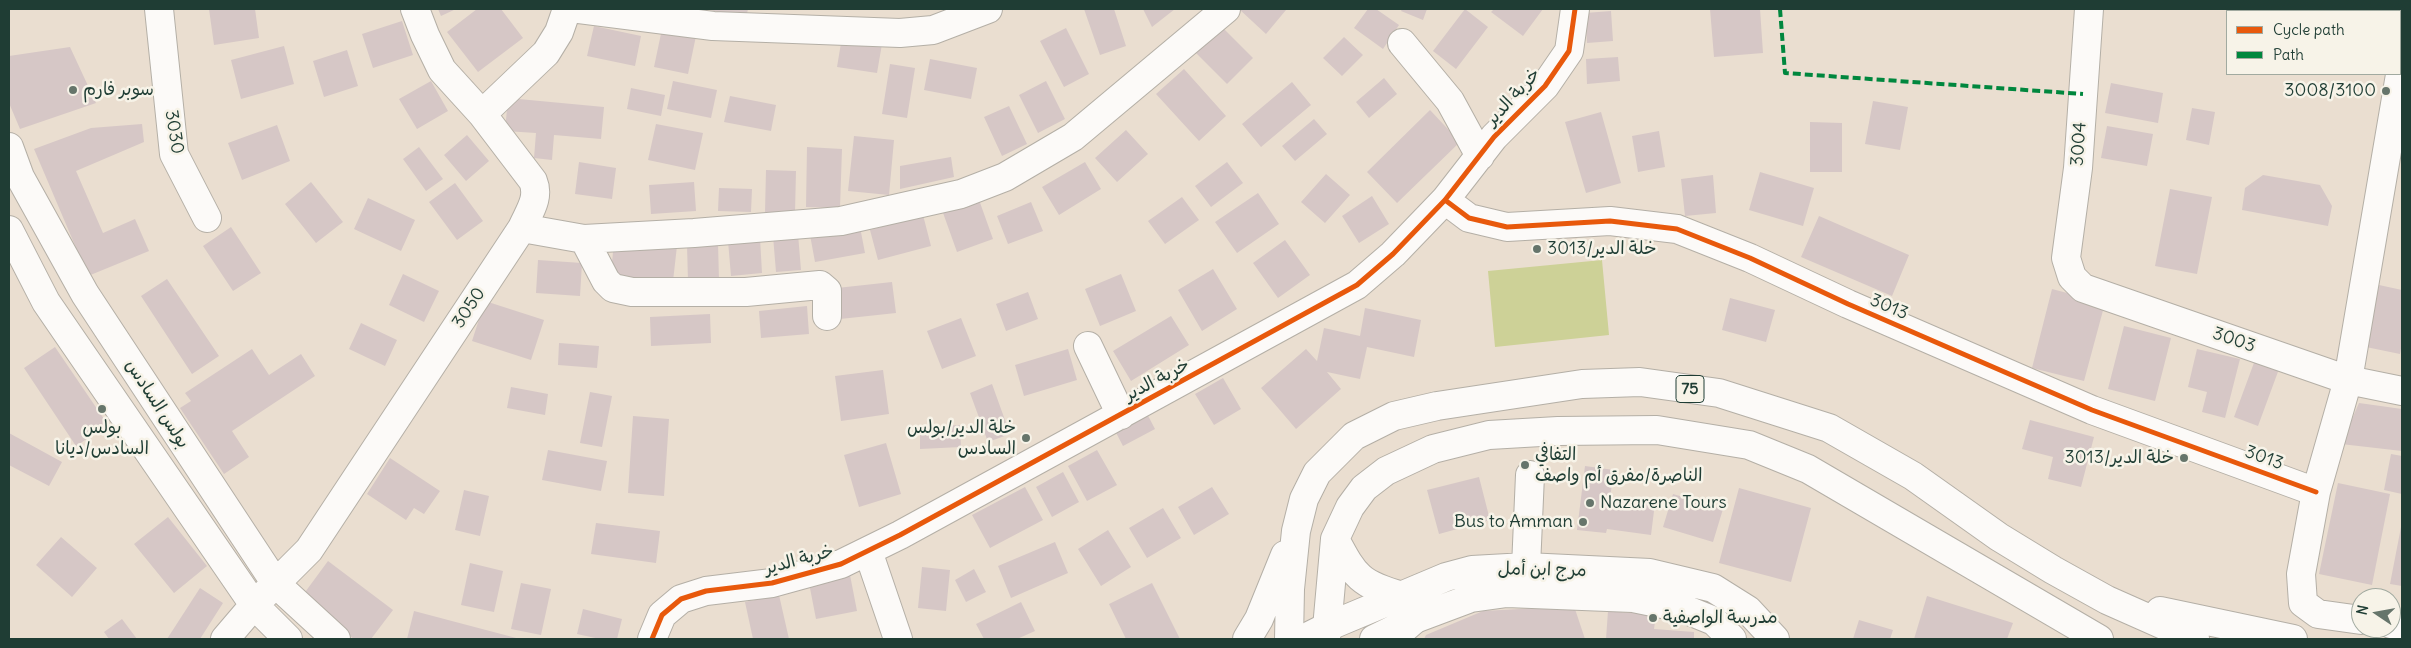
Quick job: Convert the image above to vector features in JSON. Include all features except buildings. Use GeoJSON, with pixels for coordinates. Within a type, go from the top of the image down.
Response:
{"type":"FeatureCollection","features":[{"type":"Feature","properties":{"kind":"main road","name":"3030"},"geometry":{"type":"LineString","coordinates":[[159,9],[174,154],[207,218]]}},
{"type":"Feature","properties":{"kind":"main road"},"geometry":{"type":"LineString","coordinates":[[415,9],[442,70],[482,114],[546,53],[559,32],[566,9]]}},
{"type":"Feature","properties":{"kind":"main road"},"geometry":{"type":"LineString","coordinates":[[579,9],[714,26],[900,33],[933,30],[988,9]]}},
{"type":"Feature","properties":{"kind":"main road","name":"خربة الدير"},"geometry":{"type":"LineString","coordinates":[[652,639],[662,615],[681,599],[706,591],[772,583],[841,564],[1120,415],[1357,285],[1393,254],[1444,200],[1494,137],[1545,86],[1569,51],[1574,9]]}},
{"type":"Feature","properties":{"kind":"main road","name":"3004"},"geometry":{"type":"LineString","coordinates":[[2072,277],[2066,258],[2078,168],[2089,9]]}},
{"type":"Feature","properties":{"kind":"main road"},"geometry":{"type":"LineString","coordinates":[[522,228],[584,240],[694,233],[841,221],[961,194],[1005,177],[1073,136],[1214,14]]}},
{"type":"Feature","properties":{"kind":"main road"},"geometry":{"type":"LineString","coordinates":[[1402,43],[1450,100],[1480,156]]}},
{"type":"Feature","properties":{"kind":"main road"},"geometry":{"type":"LineString","coordinates":[[2351,619],[2318,614],[2303,603],[2301,574],[2316,492],[2348,380],[2400,75]]}},
{"type":"Feature","properties":{"kind":"main road","name":"3050"},"geometry":{"type":"LineString","coordinates":[[225,639],[254,605],[310,550],[522,228],[535,199],[536,189],[533,181],[482,114]]}},
{"type":"Feature","properties":{"kind":"main road","name":"بولس السادس"},"geometry":{"type":"LineString","coordinates":[[9,147],[13,180],[85,294],[276,584],[336,639]]}},
{"type":"Feature","properties":{"kind":"main road","name":"3013"},"geometry":{"type":"LineString","coordinates":[[1444,200],[1469,218],[1507,227],[1610,222],[1678,228],[1750,258],[1848,304],[2092,410],[2316,492]]}},
{"type":"Feature","properties":{"kind":"main road","name":"بولس السادس"},"geometry":{"type":"LineString","coordinates":[[9,230],[46,302],[254,605],[288,639]]}},
{"type":"Feature","properties":{"kind":"main road"},"geometry":{"type":"LineString","coordinates":[[584,240],[606,281],[613,288],[632,292],[746,292],[820,285],[827,292],[827,316]]}},
{"type":"Feature","properties":{"kind":"main road","name":"3003"},"geometry":{"type":"LineString","coordinates":[[2072,277],[2083,288],[2348,380],[2402,391]]}},
{"type":"Feature","properties":{"kind":"main road"},"geometry":{"type":"LineString","coordinates":[[1088,346],[1120,415]]}},
{"type":"Feature","properties":{"kind":"main road","name":"75"},"geometry":{"type":"LineString","coordinates":[[1289,639],[1290,589],[1296,531],[1304,499],[1318,473],[1354,436],[1394,416],[1437,406],[1582,384],[1640,382],[1719,393],[1829,428],[1914,476],[1999,537],[2107,600],[2195,639]]}},
{"type":"Feature","properties":{"kind":"main road"},"geometry":{"type":"LineString","coordinates":[[1326,633],[1335,539],[1350,507],[1364,488],[1386,471],[1433,449],[1488,435],[1558,431],[1657,430],[1749,445],[1808,469],[2099,639]]}},
{"type":"Feature","properties":{"kind":"main road"},"geometry":{"type":"LineString","coordinates":[[1526,567],[1530,475]]}},
{"type":"Feature","properties":{"kind":"main road"},"geometry":{"type":"LineString","coordinates":[[1247,639],[1259,619],[1296,531]]}},
{"type":"Feature","properties":{"kind":"main road"},"geometry":{"type":"LineString","coordinates":[[1335,539],[1351,568],[1374,588],[1409,607],[1392,639]]}},
{"type":"Feature","properties":{"kind":"main road"},"geometry":{"type":"LineString","coordinates":[[868,551],[898,639]]}},
{"type":"Feature","properties":{"kind":"main road","name":"مرج ابن أمل"},"geometry":{"type":"LineString","coordinates":[[1374,639],[1446,577],[1472,570],[1526,567],[1650,573],[1713,588],[1748,610],[1775,639]]}},
{"type":"Feature","properties":{"kind":"main road","name":"مرج ابن أمل"},"geometry":{"type":"LineString","coordinates":[[1303,639],[1409,607],[1507,593],[1633,598],[1682,608],[1714,621],[1732,639]]}},
{"type":"Feature","properties":{"kind":"main road"},"geometry":{"type":"LineString","coordinates":[[2107,600],[2294,639]]}},
{"type":"Feature","properties":{"kind":"green space"},"geometry":{"type":"Polygon","coordinates":[[[1602,260],[1609,335],[1495,347],[1488,271],[1602,260]]]}},
{"type":"Feature","properties":{"kind":"marked path"},"geometry":{"type":"LineString","coordinates":[[1780,9],[1785,73],[2083,94]]}},
{"type":"Feature","properties":{"kind":"cycle path"},"geometry":{"type":"LineString","coordinates":[[652,639],[662,615],[681,599],[706,591],[772,583],[841,564],[900,535],[1357,285],[1393,254],[1445,200],[1494,137],[1545,86],[1569,51],[1575,9]]}},
{"type":"Feature","properties":{"kind":"cycle path"},"geometry":{"type":"LineString","coordinates":[[1445,200],[1469,218],[1507,227],[1610,221],[1677,229],[1750,258],[1848,304],[2092,410],[2316,492]]}},
{"type":"Feature","properties":{"kind":"place","name":"سوبر فارم"},"geometry":{"type":"Point","coordinates":[73,90]}},
{"type":"Feature","properties":{"kind":"place","name":"3008/3100"},"geometry":{"type":"Point","coordinates":[2386,91]}},
{"type":"Feature","properties":{"kind":"place","name":"3013/خلة الدير"},"geometry":{"type":"Point","coordinates":[1537,249]}},
{"type":"Feature","properties":{"kind":"place","name":"بولس السادس/ديانا"},"geometry":{"type":"Point","coordinates":[102,409]}},
{"type":"Feature","properties":{"kind":"place","name":"خلة الدير/بولس السادس"},"geometry":{"type":"Point","coordinates":[1026,438]}},
{"type":"Feature","properties":{"kind":"place","name":"خلة الدير/3013"},"geometry":{"type":"Point","coordinates":[2184,458]}},
{"type":"Feature","properties":{"kind":"place","name":"التفافي الناصرة/مفرق أم واصف"},"geometry":{"type":"Point","coordinates":[1525,465]}},
{"type":"Feature","properties":{"kind":"place","name":"Nazarene Tours"},"geometry":{"type":"Point","coordinates":[1590,503]}},
{"type":"Feature","properties":{"kind":"place","name":"Bus to Amman"},"geometry":{"type":"Point","coordinates":[1583,522]}},
{"type":"Feature","properties":{"kind":"place","name":"مدرسة الواصفية"},"geometry":{"type":"Point","coordinates":[1653,618]}}]}
